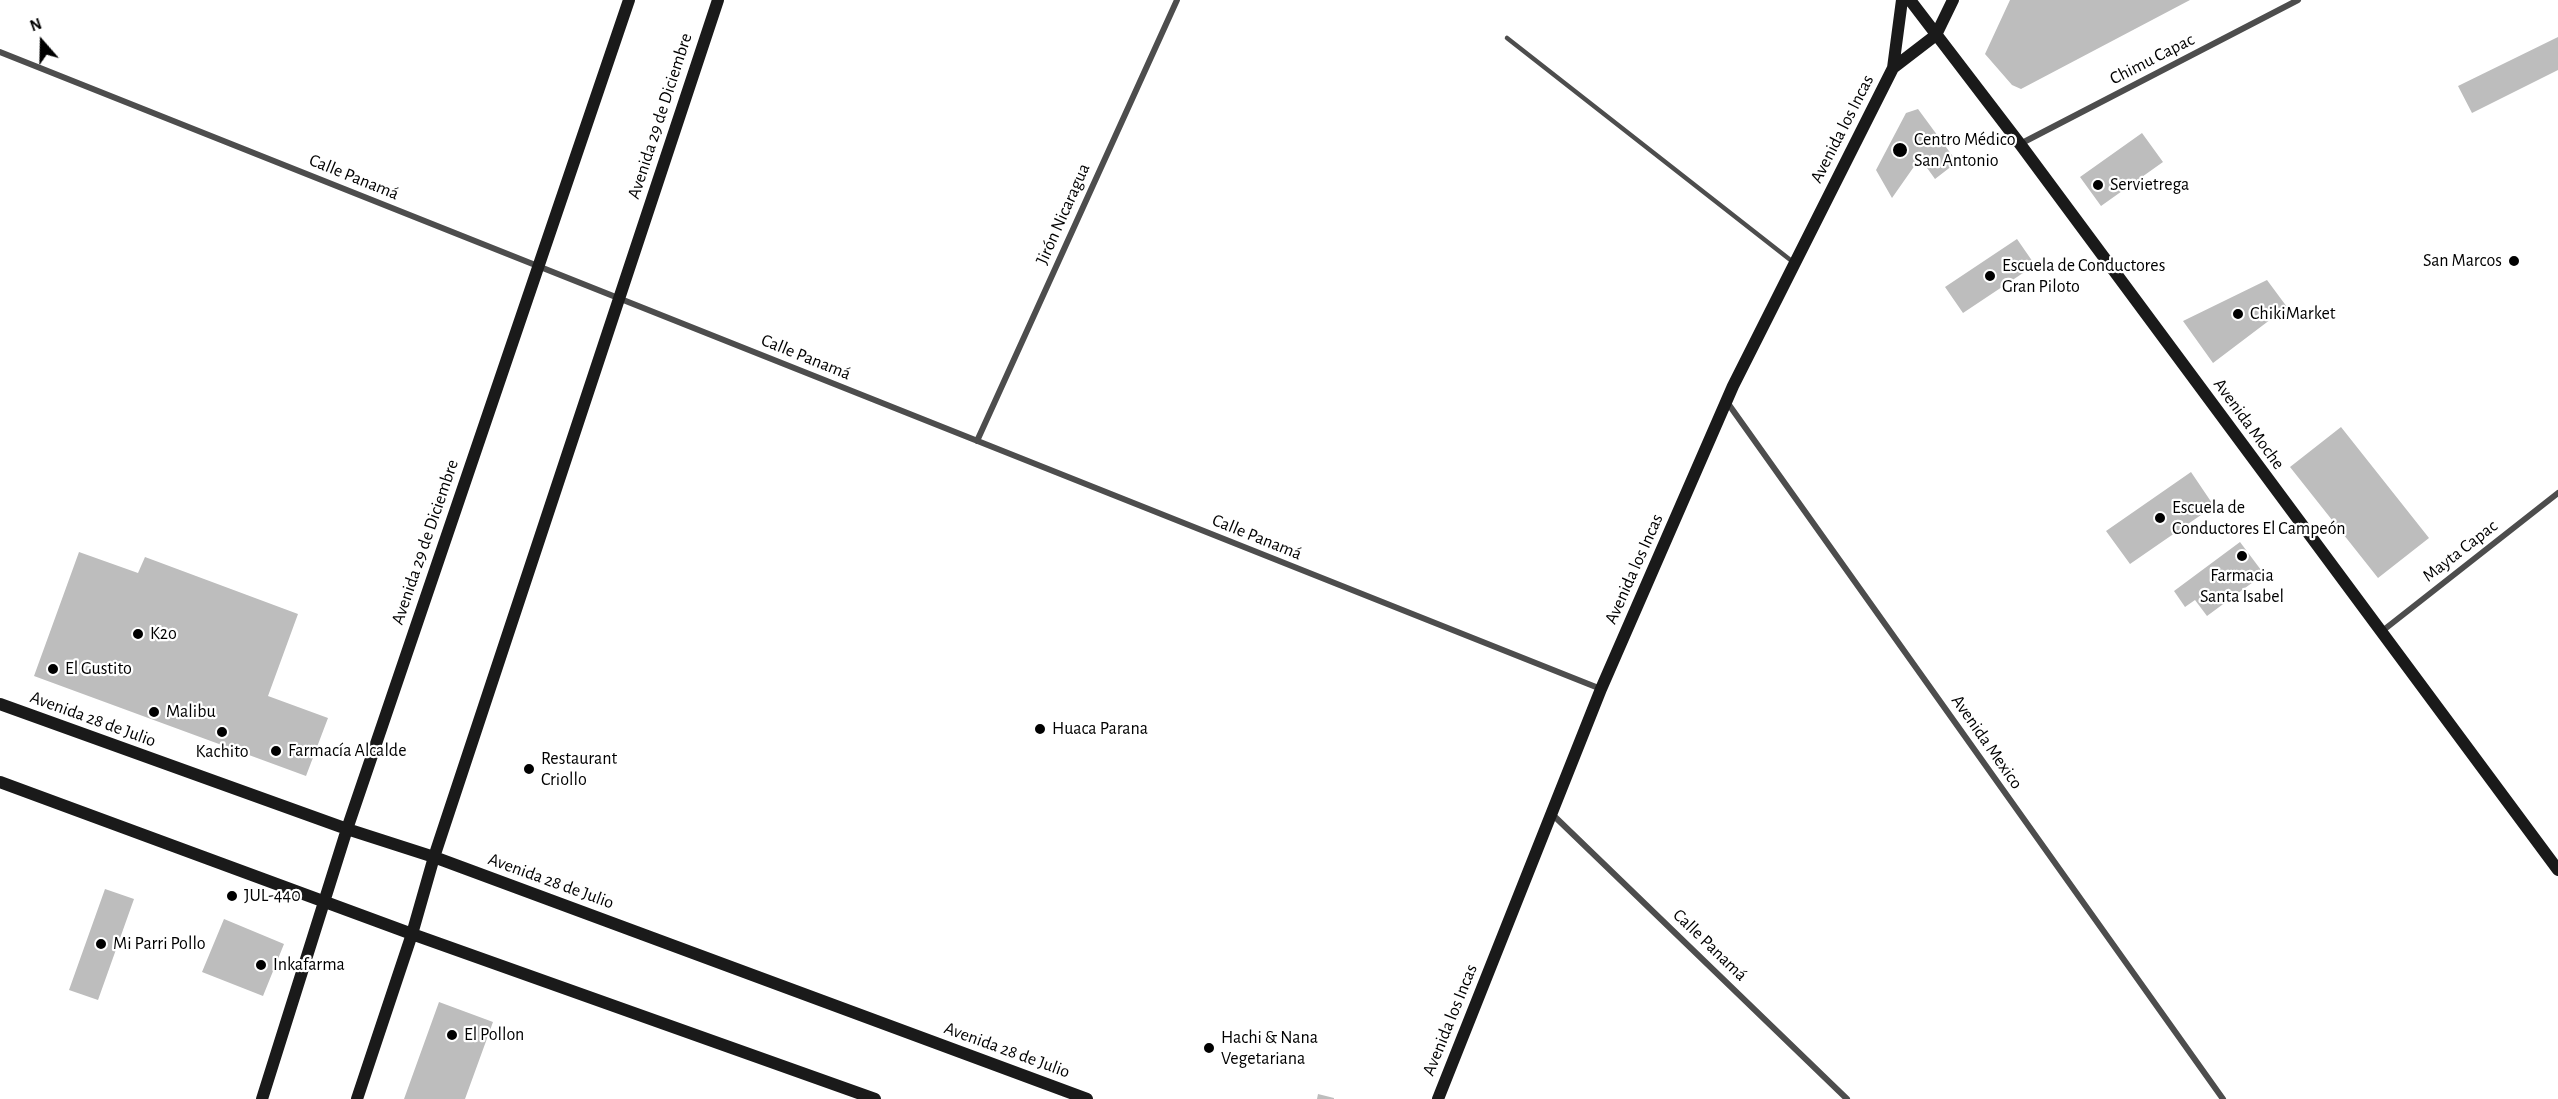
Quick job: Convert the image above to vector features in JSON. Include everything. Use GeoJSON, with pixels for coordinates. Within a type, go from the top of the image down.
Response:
{"type":"FeatureCollection","features":[{"type":"Feature","properties":{"kind":"street","name":"Avenida 29 de Diciembre"},"geometry":{"type":"LineString","coordinates":[[262,1099],[326,902],[347,829],[629,0]]}},
{"type":"Feature","properties":{"kind":"street","name":"Avenida 29 de Diciembre"},"geometry":{"type":"LineString","coordinates":[[357,1099],[412,934],[434,857],[718,0]]}},
{"type":"Feature","properties":{"kind":"street","name":"Jirón Nicaragua"},"geometry":{"type":"LineString","coordinates":[[977,441],[1177,0]]}},
{"type":"Feature","properties":{"kind":"street","name":"Avenida los Incas"},"geometry":{"type":"LineString","coordinates":[[1438,1099],[1601,689],[1726,402],[1893,68],[1902,0]]}},
{"type":"Feature","properties":{"kind":"street","name":"Avenida Moche"},"geometry":{"type":"LineString","coordinates":[[1910,0],[2020,144],[2558,870]]}},
{"type":"Feature","properties":{"kind":"street","name":"Avenida los Incas"},"geometry":{"type":"LineString","coordinates":[[1893,68],[1936,35],[1953,0]]}},
{"type":"Feature","properties":{"kind":"street","name":"Chimu Capac"},"geometry":{"type":"LineString","coordinates":[[2020,144],[2298,0]]}},
{"type":"Feature","properties":{"kind":"street","name":"Calle Panamá"},"geometry":{"type":"LineString","coordinates":[[0,52],[1601,689]]}},
{"type":"Feature","properties":{"kind":"street","name":"Avenida Mexico"},"geometry":{"type":"LineString","coordinates":[[1726,402],[2223,1099]]}},
{"type":"Feature","properties":{"kind":"street","name":"Mayta Capac"},"geometry":{"type":"LineString","coordinates":[[2381,633],[2558,493]]}},
{"type":"Feature","properties":{"kind":"street","name":"Avenida 28 de Julio"},"geometry":{"type":"LineString","coordinates":[[0,704],[347,829],[434,857],[1087,1099]]}},
{"type":"Feature","properties":{"kind":"street"},"geometry":{"type":"LineString","coordinates":[[0,782],[412,934],[875,1099]]}},
{"type":"Feature","properties":{"kind":"street","name":"Calle Panamá"},"geometry":{"type":"LineString","coordinates":[[1551,813],[1847,1099]]}},
{"type":"Feature","properties":{"kind":"lane"},"geometry":{"type":"LineString","coordinates":[[1507,38],[1795,264]]}},
{"type":"Feature","properties":{"kind":"building"},"geometry":{"type":"Polygon","coordinates":[[[2010,0],[2190,0],[2021,89],[2012,85],[1985,54],[2010,0]]]}},
{"type":"Feature","properties":{"kind":"building"},"geometry":{"type":"Polygon","coordinates":[[[2558,37],[2558,70],[2472,113],[2458,86],[2558,37]]]}},
{"type":"Feature","properties":{"kind":"building"},"geometry":{"type":"Polygon","coordinates":[[[1918,109],[1957,162],[1935,179],[1920,158],[1892,198],[1876,170],[1906,113],[1918,109]]]}},
{"type":"Feature","properties":{"kind":"building"},"geometry":{"type":"Polygon","coordinates":[[[2142,133],[2163,162],[2101,206],[2080,177],[2142,133]]]}},
{"type":"Feature","properties":{"kind":"building","name":"Escuela de Conductores Gran Piloto"},"geometry":{"type":"Polygon","coordinates":[[[2017,239],[2035,265],[1963,313],[1945,287],[2017,239]]]}},
{"type":"Feature","properties":{"kind":"building","name":"ChikiMarket"},"geometry":{"type":"Polygon","coordinates":[[[2267,280],[2287,307],[2213,363],[2183,321],[2267,280]]]}},
{"type":"Feature","properties":{"kind":"building"},"geometry":{"type":"Polygon","coordinates":[[[2341,427],[2429,538],[2378,578],[2290,467],[2341,427]]]}},
{"type":"Feature","properties":{"kind":"building","name":"Escuela de Conductores El Campeón"},"geometry":{"type":"Polygon","coordinates":[[[2191,472],[2214,506],[2130,564],[2106,531],[2191,472]]]}},
{"type":"Feature","properties":{"kind":"building"},"geometry":{"type":"Polygon","coordinates":[[[2240,542],[2264,574],[2207,616],[2195,600],[2185,607],[2174,591],[2240,542]]]}},
{"type":"Feature","properties":{"kind":"building"},"geometry":{"type":"Polygon","coordinates":[[[79,552],[138,573],[145,557],[298,614],[268,696],[328,718],[306,776],[34,676],[79,552]]]}},
{"type":"Feature","properties":{"kind":"building","name":"Mi Parri Pollo"},"geometry":{"type":"Polygon","coordinates":[[[105,889],[134,899],[98,1000],[69,990],[105,889]]]}},
{"type":"Feature","properties":{"kind":"building"},"geometry":{"type":"Polygon","coordinates":[[[224,919],[284,944],[263,996],[202,972],[224,919]]]}},
{"type":"Feature","properties":{"kind":"building"},"geometry":{"type":"Polygon","coordinates":[[[439,1002],[493,1022],[465,1099],[404,1099],[439,1002]]]}},
{"type":"Feature","properties":{"kind":"building"},"geometry":{"type":"Polygon","coordinates":[[[1318,1094],[1334,1098],[1334,1099],[1317,1099],[1318,1094]]]}},
{"type":"Feature","properties":{"kind":"place","name":"Centro Médico San Antonio"},"geometry":{"type":"Point","coordinates":[1900,150]}},
{"type":"Feature","properties":{"kind":"place","name":"Servietrega"},"geometry":{"type":"Point","coordinates":[2098,185]}},
{"type":"Feature","properties":{"kind":"place","name":"San Marcos"},"geometry":{"type":"Point","coordinates":[2514,261]}},
{"type":"Feature","properties":{"kind":"place","name":"Escuela de Conductores Gran Piloto"},"geometry":{"type":"Point","coordinates":[1990,276]}},
{"type":"Feature","properties":{"kind":"place","name":"ChikiMarket"},"geometry":{"type":"Point","coordinates":[2238,314]}},
{"type":"Feature","properties":{"kind":"place","name":"Escuela de Conductores El Campeón"},"geometry":{"type":"Point","coordinates":[2160,518]}},
{"type":"Feature","properties":{"kind":"place","name":"Farmacia Santa Isabel"},"geometry":{"type":"Point","coordinates":[2242,556]}},
{"type":"Feature","properties":{"kind":"place","name":"K2o"},"geometry":{"type":"Point","coordinates":[138,634]}},
{"type":"Feature","properties":{"kind":"place","name":"El Gustito"},"geometry":{"type":"Point","coordinates":[53,669]}},
{"type":"Feature","properties":{"kind":"place","name":"Malibu"},"geometry":{"type":"Point","coordinates":[154,712]}},
{"type":"Feature","properties":{"kind":"place","name":"Huaca Parana"},"geometry":{"type":"Point","coordinates":[1040,729]}},
{"type":"Feature","properties":{"kind":"place","name":"Kachito"},"geometry":{"type":"Point","coordinates":[222,732]}},
{"type":"Feature","properties":{"kind":"place","name":"Farmacía Alcalde"},"geometry":{"type":"Point","coordinates":[276,751]}},
{"type":"Feature","properties":{"kind":"place","name":"Restaurant Criollo"},"geometry":{"type":"Point","coordinates":[529,769]}},
{"type":"Feature","properties":{"kind":"place","name":"JUL-440"},"geometry":{"type":"Point","coordinates":[232,896]}},
{"type":"Feature","properties":{"kind":"place","name":"Mi Parri Pollo"},"geometry":{"type":"Point","coordinates":[101,944]}},
{"type":"Feature","properties":{"kind":"place","name":"Inkafarma"},"geometry":{"type":"Point","coordinates":[261,965]}},
{"type":"Feature","properties":{"kind":"place","name":"El Pollon"},"geometry":{"type":"Point","coordinates":[452,1035]}},
{"type":"Feature","properties":{"kind":"place","name":"Hachi & Nana Vegetariana"},"geometry":{"type":"Point","coordinates":[1209,1048]}}]}
